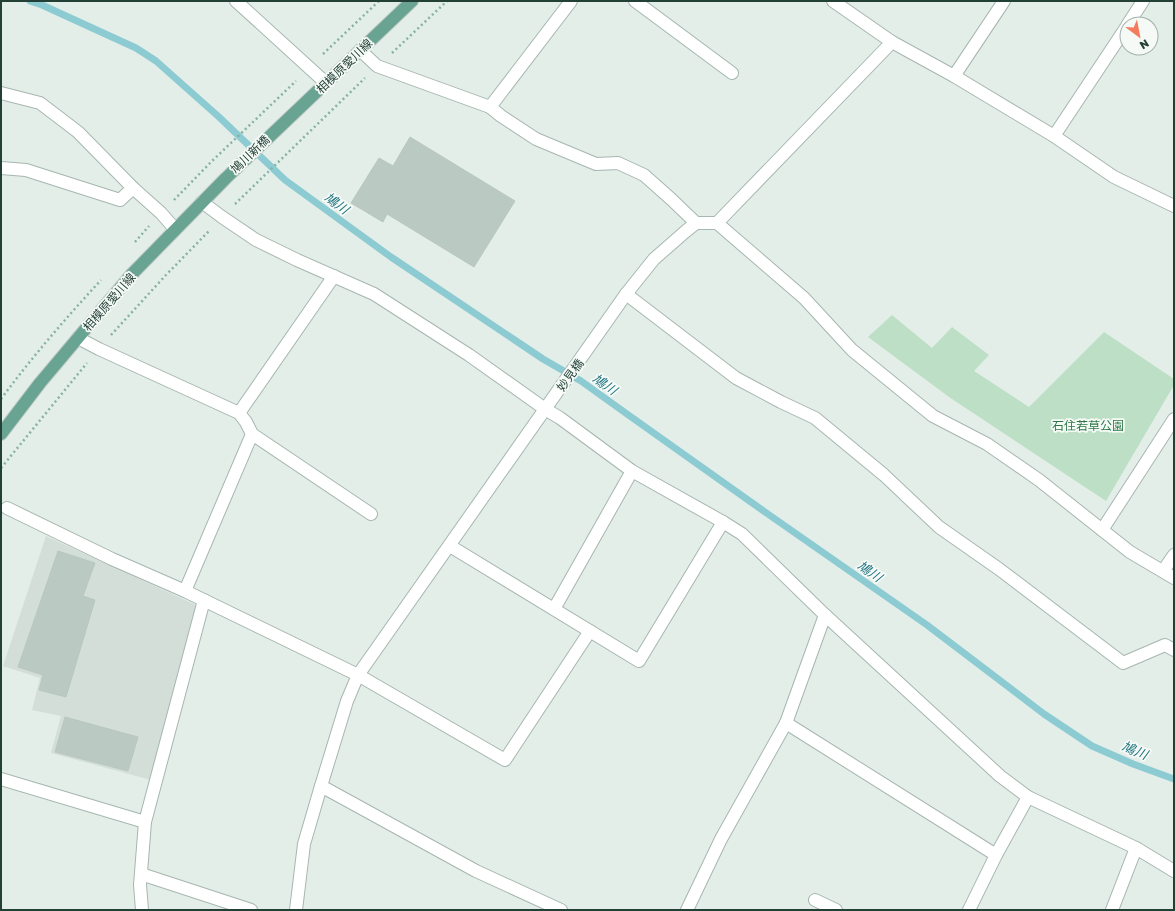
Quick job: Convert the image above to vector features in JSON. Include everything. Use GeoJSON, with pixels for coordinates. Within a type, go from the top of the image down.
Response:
{"type":"FeatureCollection","features":[{"type":"Feature","properties":{"kind":"main road","name":"相模原愛川線"},"geometry":{"type":"LineString","coordinates":[[275,131],[412,1]]}},
{"type":"Feature","properties":{"kind":"main road","name":"鳩川新橋"},"geometry":{"type":"LineString","coordinates":[[226,178],[275,131]]}},
{"type":"Feature","properties":{"kind":"main road","name":"相模原愛川線"},"geometry":{"type":"LineString","coordinates":[[1,434],[40,383],[131,275],[226,178]]}},
{"type":"Feature","properties":{"kind":"street"},"geometry":{"type":"LineString","coordinates":[[236,1],[326,83]]}},
{"type":"Feature","properties":{"kind":"street"},"geometry":{"type":"LineString","coordinates":[[490,107],[571,1]]}},
{"type":"Feature","properties":{"kind":"street"},"geometry":{"type":"LineString","coordinates":[[635,1],[732,73]]}},
{"type":"Feature","properties":{"kind":"street"},"geometry":{"type":"LineString","coordinates":[[954,76],[1004,1]]}},
{"type":"Feature","properties":{"kind":"street"},"geometry":{"type":"LineString","coordinates":[[1134,16],[1144,1]]}},
{"type":"Feature","properties":{"kind":"street"},"geometry":{"type":"LineString","coordinates":[[841,3],[892,42],[954,76],[1054,136],[1114,177],[1174,206]]}},
{"type":"Feature","properties":{"kind":"street"},"geometry":{"type":"LineString","coordinates":[[1054,136],[1119,38]]}},
{"type":"Feature","properties":{"kind":"street"},"geometry":{"type":"LineString","coordinates":[[717,223],[892,42]]}},
{"type":"Feature","properties":{"kind":"street"},"geometry":{"type":"LineString","coordinates":[[360,50],[378,66],[490,107],[536,139],[596,164],[618,163],[644,175],[696,223],[717,223],[804,298],[852,350],[933,416],[987,444],[1039,480],[1130,552],[1174,578]]}},
{"type":"Feature","properties":{"kind":"street"},"geometry":{"type":"LineString","coordinates":[[1,93],[40,103],[78,132],[175,229]]}},
{"type":"Feature","properties":{"kind":"street"},"geometry":{"type":"LineString","coordinates":[[1,168],[26,170],[120,200],[133,188]]}},
{"type":"Feature","properties":{"kind":"street"},"geometry":{"type":"LineString","coordinates":[[202,202],[256,240],[374,294],[548,405],[560,418],[632,471],[724,522],[742,534],[825,615],[1000,776],[1028,797],[1136,848],[1174,871]]}},
{"type":"Feature","properties":{"kind":"street","name":"妙見橋"},"geometry":{"type":"LineString","coordinates":[[296,910],[304,844],[347,701],[358,675],[626,294],[654,259],[696,223]]}},
{"type":"Feature","properties":{"kind":"street"},"geometry":{"type":"LineString","coordinates":[[239,413],[334,276]]}},
{"type":"Feature","properties":{"kind":"street"},"geometry":{"type":"LineString","coordinates":[[626,294],[736,378],[815,418],[884,475],[940,526],[1123,663],[1169,648]]}},
{"type":"Feature","properties":{"kind":"street"},"geometry":{"type":"LineString","coordinates":[[78,338],[239,413],[246,422],[252,434],[371,514]]}},
{"type":"Feature","properties":{"kind":"street"},"geometry":{"type":"LineString","coordinates":[[1102,530],[1174,419]]}},
{"type":"Feature","properties":{"kind":"street"},"geometry":{"type":"LineString","coordinates":[[185,591],[252,434]]}},
{"type":"Feature","properties":{"kind":"street"},"geometry":{"type":"LineString","coordinates":[[554,609],[632,471]]}},
{"type":"Feature","properties":{"kind":"street"},"geometry":{"type":"LineString","coordinates":[[7,508],[112,559],[204,600],[358,675],[505,760],[590,631]]}},
{"type":"Feature","properties":{"kind":"street"},"geometry":{"type":"LineString","coordinates":[[450,546],[639,661],[724,522]]}},
{"type":"Feature","properties":{"kind":"street"},"geometry":{"type":"LineString","coordinates":[[1163,571],[1174,555]]}},
{"type":"Feature","properties":{"kind":"street"},"geometry":{"type":"LineString","coordinates":[[142,910],[140,884],[145,822],[204,600]]}},
{"type":"Feature","properties":{"kind":"street"},"geometry":{"type":"LineString","coordinates":[[687,910],[721,839],[786,723],[825,615]]}},
{"type":"Feature","properties":{"kind":"street"},"geometry":{"type":"LineString","coordinates":[[786,723],[996,855]]}},
{"type":"Feature","properties":{"kind":"street"},"geometry":{"type":"LineString","coordinates":[[1,779],[145,822]]}},
{"type":"Feature","properties":{"kind":"street"},"geometry":{"type":"LineString","coordinates":[[321,786],[476,871],[561,910]]}},
{"type":"Feature","properties":{"kind":"street"},"geometry":{"type":"LineString","coordinates":[[969,910],[996,855],[1028,797]]}},
{"type":"Feature","properties":{"kind":"street"},"geometry":{"type":"LineString","coordinates":[[1112,910],[1136,848]]}},
{"type":"Feature","properties":{"kind":"street"},"geometry":{"type":"LineString","coordinates":[[141,874],[251,910]]}},
{"type":"Feature","properties":{"kind":"street"},"geometry":{"type":"LineString","coordinates":[[815,900],[836,910]]}},
{"type":"Feature","properties":{"kind":"path"},"geometry":{"type":"LineString","coordinates":[[323,54],[379,1]]}},
{"type":"Feature","properties":{"kind":"path","name":"鳩川新橋"},"geometry":{"type":"LineString","coordinates":[[174,200],[298,79]]}},
{"type":"Feature","properties":{"kind":"path","name":"鳩川新橋"},"geometry":{"type":"LineString","coordinates":[[233,206],[290,150]]}},
{"type":"Feature","properties":{"kind":"path"},"geometry":{"type":"LineString","coordinates":[[135,243],[151,225]]}},
{"type":"Feature","properties":{"kind":"path"},"geometry":{"type":"LineString","coordinates":[[108,339],[166,275],[210,230]]}},
{"type":"Feature","properties":{"kind":"path"},"geometry":{"type":"LineString","coordinates":[[1,399],[64,319],[102,278]]}},
{"type":"Feature","properties":{"kind":"path"},"geometry":{"type":"LineString","coordinates":[[1,468],[91,358]]}},
{"type":"Feature","properties":{"kind":"shaded area"},"geometry":{"type":"Polygon","coordinates":[[[46,536],[196,605],[151,780],[51,753],[61,716],[32,710],[40,678],[3,666],[46,536]]]}},
{"type":"Feature","properties":{"kind":"green space","name":"石住若草公園"},"geometry":{"type":"Polygon","coordinates":[[[892,315],[932,348],[952,327],[989,355],[974,371],[1029,407],[1104,332],[1174,379],[1174,385],[1106,501],[949,397],[868,337],[892,315]]]}},
{"type":"Feature","properties":{"kind":"building"},"geometry":{"type":"Polygon","coordinates":[[[410,137],[515,201],[474,267],[387,214],[383,222],[351,203],[379,158],[393,166],[410,137]]]}},
{"type":"Feature","properties":{"kind":"building"},"geometry":{"type":"Polygon","coordinates":[[[58,551],[95,563],[83,596],[95,600],[66,697],[39,690],[43,675],[18,667],[58,551]]]}},
{"type":"Feature","properties":{"kind":"building"},"geometry":{"type":"Polygon","coordinates":[[[65,717],[138,737],[128,771],[55,752],[65,717]]]}},
{"type":"Feature","properties":{"kind":"waterway","name":"鳩川"},"geometry":{"type":"LineString","coordinates":[[30,1],[42,5],[136,48],[156,61],[219,117],[285,180],[391,257],[543,359],[581,381],[927,625],[1044,714],[1092,746],[1133,764],[1174,779]]}}]}
